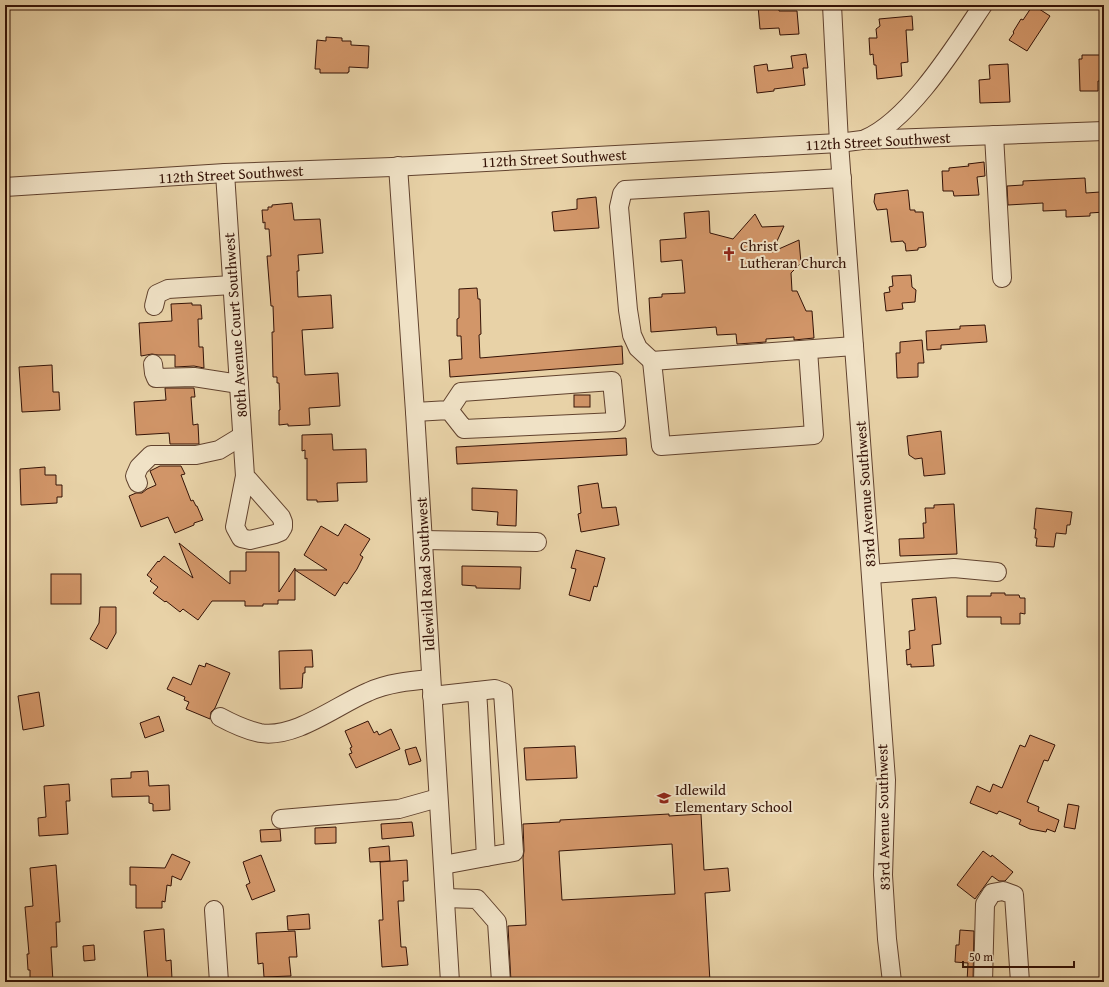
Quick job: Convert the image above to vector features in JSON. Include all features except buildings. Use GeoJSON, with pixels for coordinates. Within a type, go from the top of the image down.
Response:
{"type":"FeatureCollection","features":[{"type":"Feature","properties":{"kind":"street","name":"83rd Avenue Southwest"},"geometry":{"type":"LineString","coordinates":[[832,5],[839,143],[886,780],[883,875],[887,939],[892,982]]}},
{"type":"Feature","properties":{"kind":"street"},"geometry":{"type":"LineString","coordinates":[[862,140],[883,129],[920,93],[955,48],[983,5]]}},
{"type":"Feature","properties":{"kind":"street","name":"112th Street Southwest"},"geometry":{"type":"LineString","coordinates":[[5,187],[225,173],[398,166],[839,143],[862,140],[1104,131]]}},
{"type":"Feature","properties":{"kind":"street"},"geometry":{"type":"LineString","coordinates":[[994,135],[1002,278]]}},
{"type":"Feature","properties":{"kind":"street","name":"Idlewild Road Southwest"},"geometry":{"type":"LineString","coordinates":[[398,166],[415,412],[450,982]]}},
{"type":"Feature","properties":{"kind":"street","name":"80th Avenue Court Southwest"},"geometry":{"type":"LineString","coordinates":[[225,173],[245,476]]}},
{"type":"Feature","properties":{"kind":"street"},"geometry":{"type":"LineString","coordinates":[[808,350],[814,435],[661,446],[652,361],[638,348],[632,335],[628,310],[619,207],[622,194],[625,190],[842,178]]}},
{"type":"Feature","properties":{"kind":"street"},"geometry":{"type":"LineString","coordinates":[[154,306],[157,294],[168,289],[232,285]]}},
{"type":"Feature","properties":{"kind":"street"},"geometry":{"type":"LineString","coordinates":[[652,361],[854,346]]}},
{"type":"Feature","properties":{"kind":"street"},"geometry":{"type":"LineString","coordinates":[[153,364],[156,378],[194,377],[239,384]]}},
{"type":"Feature","properties":{"kind":"street"},"geometry":{"type":"LineString","coordinates":[[612,381],[616,422],[464,430],[449,410],[461,392],[612,381]]}},
{"type":"Feature","properties":{"kind":"street"},"geometry":{"type":"LineString","coordinates":[[415,412],[449,410]]}},
{"type":"Feature","properties":{"kind":"street"},"geometry":{"type":"LineString","coordinates":[[138,483],[135,476],[139,467],[151,455],[196,455],[218,450],[242,436]]}},
{"type":"Feature","properties":{"kind":"street"},"geometry":{"type":"LineString","coordinates":[[423,540],[537,542]]}},
{"type":"Feature","properties":{"kind":"street"},"geometry":{"type":"LineString","coordinates":[[871,574],[954,568],[997,572]]}},
{"type":"Feature","properties":{"kind":"street"},"geometry":{"type":"LineString","coordinates":[[220,717],[242,728],[261,733],[277,733],[293,730],[369,691],[399,682],[431,687],[476,691],[495,689],[503,692],[514,852],[443,865]]}},
{"type":"Feature","properties":{"kind":"street"},"geometry":{"type":"LineString","coordinates":[[476,691],[486,857]]}},
{"type":"Feature","properties":{"kind":"street"},"geometry":{"type":"LineString","coordinates":[[281,819],[399,809],[438,798]]}},
{"type":"Feature","properties":{"kind":"street"},"geometry":{"type":"LineString","coordinates":[[983,982],[984,904],[992,893],[1003,891],[1014,895],[1020,982]]}},
{"type":"Feature","properties":{"kind":"street"},"geometry":{"type":"LineString","coordinates":[[445,898],[478,899],[497,922],[501,982]]}},
{"type":"Feature","properties":{"kind":"street"},"geometry":{"type":"LineString","coordinates":[[214,910],[219,982]]}},
{"type":"Feature","properties":{"kind":"place","name":"Christ Lutheran Church"},"geometry":{"type":"Point","coordinates":[729,254]}},
{"type":"Feature","properties":{"kind":"place","name":"Idlewild Elementary School"},"geometry":{"type":"Point","coordinates":[664,798]}}]}
